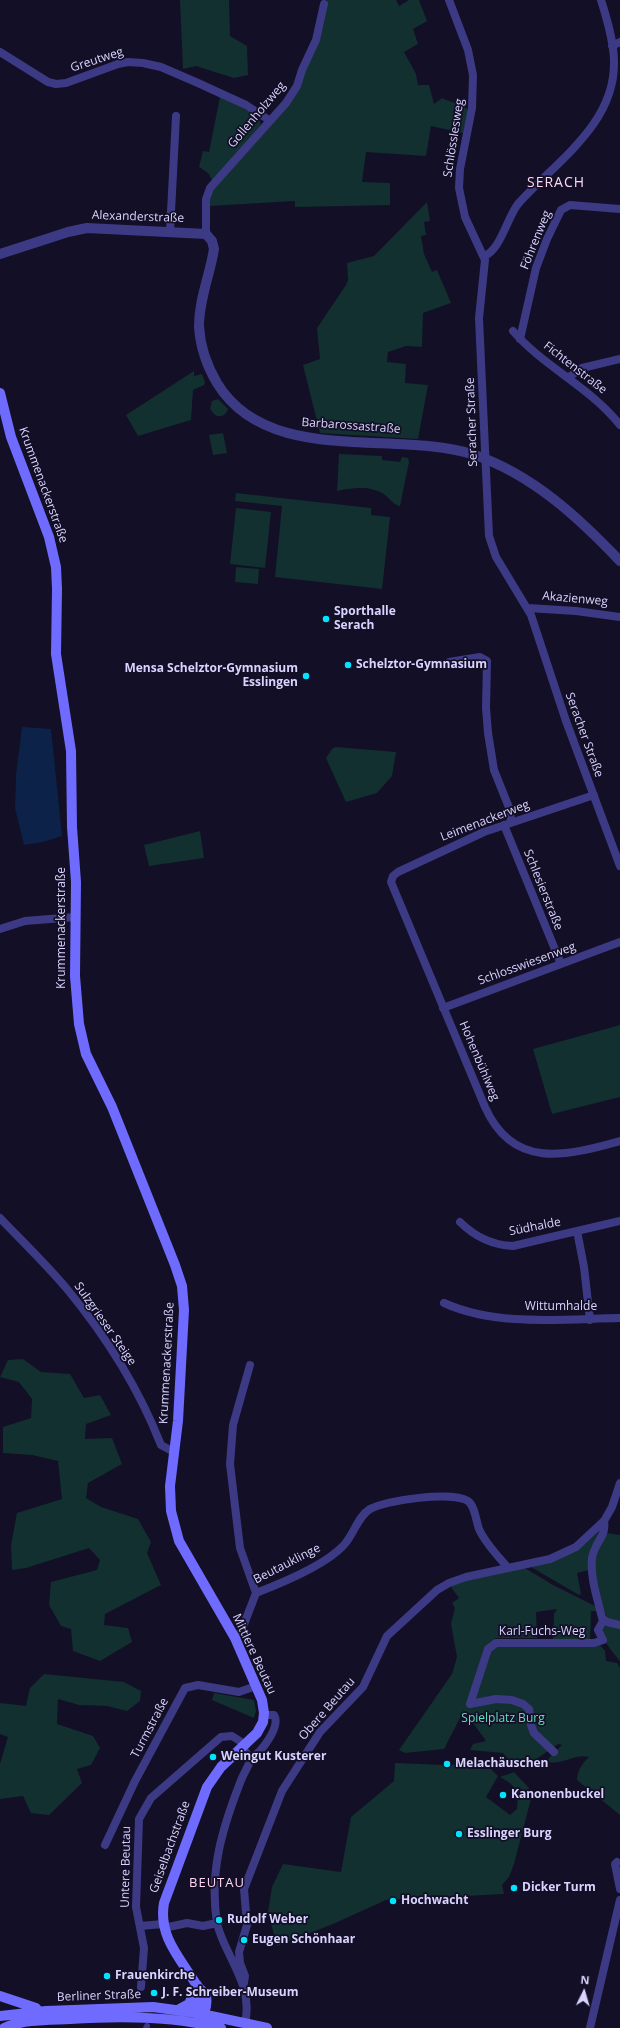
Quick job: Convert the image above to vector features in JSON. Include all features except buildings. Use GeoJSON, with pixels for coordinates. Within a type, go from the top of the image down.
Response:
{"type":"FeatureCollection","features":[{"type":"Feature","properties":{"kind":"main road","name":"Krummenackerstraße"},"geometry":{"type":"LineString","coordinates":[[0,393],[11,437],[46,528],[56,567],[56,654],[70,751],[72,827],[76,882],[74,962],[77,1006],[84,1047],[112,1106],[175,1265],[183,1293],[184,1310],[178,1421],[174,1452]]}},
{"type":"Feature","properties":{"kind":"main road","name":"Mittlere Beutau"},"geometry":{"type":"LineString","coordinates":[[174,1452],[169,1494],[177,1536],[235,1638],[262,1700],[264,1715]]}},
{"type":"Feature","properties":{"kind":"main road"},"geometry":{"type":"LineString","coordinates":[[244,1747],[259,1730],[264,1715]]}},
{"type":"Feature","properties":{"kind":"main road","name":"Geiselbachstraße"},"geometry":{"type":"LineString","coordinates":[[197,1985],[170,1945],[163,1926],[165,1897],[203,1793],[220,1767],[244,1747]]}},
{"type":"Feature","properties":{"kind":"main road"},"geometry":{"type":"LineString","coordinates":[[178,2010],[189,2004],[197,1985]]}},
{"type":"Feature","properties":{"kind":"main road"},"geometry":{"type":"LineString","coordinates":[[197,1985],[200,2017]]}},
{"type":"Feature","properties":{"kind":"main road"},"geometry":{"type":"LineString","coordinates":[[0,1996],[18,2004],[46,2011]]}},
{"type":"Feature","properties":{"kind":"main road","name":"Berliner Straße"},"geometry":{"type":"LineString","coordinates":[[0,2016],[46,2011],[140,2007],[178,2010],[200,2017]]}},
{"type":"Feature","properties":{"kind":"main road","name":"Berliner Straße"},"geometry":{"type":"LineString","coordinates":[[0,2016],[8,2026],[46,2020],[136,2016],[200,2017]]}},
{"type":"Feature","properties":{"kind":"main road"},"geometry":{"type":"LineString","coordinates":[[200,2017],[267,2028]]}},
{"type":"Feature","properties":{"kind":"main road"},"geometry":{"type":"LineString","coordinates":[[200,2017],[221,2028]]}},
{"type":"Feature","properties":{"kind":"street","name":"Schlösslesweg"},"geometry":{"type":"LineString","coordinates":[[449,0],[468,50],[473,75],[472,108],[460,169],[460,193],[467,221],[484,256]]}},
{"type":"Feature","properties":{"kind":"street"},"geometry":{"type":"LineString","coordinates":[[484,256],[492,252],[518,205],[569,152],[602,112],[613,77],[614,63],[612,46],[601,0]]}},
{"type":"Feature","properties":{"kind":"street","name":"Gollenholzweg"},"geometry":{"type":"LineString","coordinates":[[206,234],[206,199],[211,186],[269,120],[286,103],[298,85],[301,71],[315,43],[324,4]]}},
{"type":"Feature","properties":{"kind":"street"},"geometry":{"type":"LineString","coordinates":[[612,46],[620,42]]}},
{"type":"Feature","properties":{"kind":"street","name":"Greutweg"},"geometry":{"type":"LineString","coordinates":[[0,52],[48,82],[56,84],[66,83],[125,62],[156,65],[242,104],[269,120]]}},
{"type":"Feature","properties":{"kind":"street"},"geometry":{"type":"LineString","coordinates":[[170,231],[176,116]]}},
{"type":"Feature","properties":{"kind":"street","name":"Föhrenweg"},"geometry":{"type":"LineString","coordinates":[[520,339],[538,264],[548,236],[561,210],[570,205],[620,209]]}},
{"type":"Feature","properties":{"kind":"street","name":"Alexanderstraße"},"geometry":{"type":"LineString","coordinates":[[0,254],[82,228],[170,231],[206,234]]}},
{"type":"Feature","properties":{"kind":"street","name":"Barbarossastraße"},"geometry":{"type":"LineString","coordinates":[[206,234],[212,241],[214,251],[201,303],[199,322],[201,339],[206,360],[213,376],[221,389],[238,408],[267,425],[302,436],[333,440],[416,444],[458,451],[485,459],[516,474],[549,495],[591,532],[620,561]]}},
{"type":"Feature","properties":{"kind":"street","name":"Seracher Straße"},"geometry":{"type":"LineString","coordinates":[[484,256],[485,268],[480,297],[479,318],[488,523],[492,547],[505,572],[528,608],[538,634],[561,708],[620,866]]}},
{"type":"Feature","properties":{"kind":"street","name":"Fichtenstraße"},"geometry":{"type":"LineString","coordinates":[[514,331],[520,339],[600,403],[620,425]]}},
{"type":"Feature","properties":{"kind":"street"},"geometry":{"type":"LineString","coordinates":[[569,377],[582,368],[620,359]]}},
{"type":"Feature","properties":{"kind":"street","name":"Akazienweg"},"geometry":{"type":"LineString","coordinates":[[528,608],[620,616]]}},
{"type":"Feature","properties":{"kind":"street","name":"Schlesierstraße"},"geometry":{"type":"LineString","coordinates":[[448,662],[480,657],[484,658],[488,664],[486,712],[493,765],[510,810],[507,824],[561,964]]}},
{"type":"Feature","properties":{"kind":"street","name":"Leimenackerweg"},"geometry":{"type":"LineString","coordinates":[[391,879],[398,872],[507,824],[594,795]]}},
{"type":"Feature","properties":{"kind":"street","name":"Hohenbühlweg"},"geometry":{"type":"LineString","coordinates":[[391,879],[443,1008],[489,1115],[497,1129],[510,1142],[527,1150],[550,1155],[577,1152],[620,1142]]}},
{"type":"Feature","properties":{"kind":"street"},"geometry":{"type":"LineString","coordinates":[[0,929],[25,921],[75,917]]}},
{"type":"Feature","properties":{"kind":"street","name":"Schlosswiesenweg"},"geometry":{"type":"LineString","coordinates":[[443,1008],[620,942]]}},
{"type":"Feature","properties":{"kind":"street","name":"Sulzgrieser Steige"},"geometry":{"type":"LineString","coordinates":[[0,1218],[45,1264],[76,1300],[115,1357],[149,1416],[161,1445],[174,1452]]}},
{"type":"Feature","properties":{"kind":"street","name":"Südhalde"},"geometry":{"type":"LineString","coordinates":[[460,1222],[478,1236],[503,1245],[525,1244],[620,1220]]}},
{"type":"Feature","properties":{"kind":"street"},"geometry":{"type":"LineString","coordinates":[[577,1231],[584,1267],[590,1320]]}},
{"type":"Feature","properties":{"kind":"street","name":"Wittumhalde"},"geometry":{"type":"LineString","coordinates":[[444,1303],[535,1321],[620,1318]]}},
{"type":"Feature","properties":{"kind":"street"},"geometry":{"type":"LineString","coordinates":[[250,1365],[233,1425],[230,1468],[240,1548],[256,1593]]}},
{"type":"Feature","properties":{"kind":"street","name":"Obere Beutau"},"geometry":{"type":"LineString","coordinates":[[237,1964],[247,1925],[244,1896],[245,1884],[284,1786],[315,1739],[362,1687],[384,1641],[391,1632],[437,1590],[449,1583],[466,1577],[550,1558],[571,1550],[585,1540],[604,1521],[613,1503],[620,1483]]}},
{"type":"Feature","properties":{"kind":"street","name":"Beutauklinge"},"geometry":{"type":"LineString","coordinates":[[235,1638],[241,1632],[256,1593],[289,1580],[334,1554],[351,1537],[365,1512],[378,1505],[401,1500],[443,1497],[467,1500],[471,1505],[481,1532],[508,1568]]}},
{"type":"Feature","properties":{"kind":"street"},"geometry":{"type":"LineString","coordinates":[[604,1521],[604,1533],[592,1558],[592,1572],[603,1621],[620,1625]]}},
{"type":"Feature","properties":{"kind":"street","name":"Karl-Fuchs-Weg"},"geometry":{"type":"LineString","coordinates":[[554,1752],[534,1733],[529,1709],[523,1704],[512,1700],[496,1699],[470,1704],[488,1649],[496,1643],[592,1644],[603,1640],[598,1630],[603,1621]]}},
{"type":"Feature","properties":{"kind":"street","name":"Turmstraße"},"geometry":{"type":"LineString","coordinates":[[105,1845],[139,1774],[186,1688],[198,1685],[239,1692],[256,1686]]}},
{"type":"Feature","properties":{"kind":"street"},"geometry":{"type":"LineString","coordinates":[[248,2024],[248,2007],[244,1983],[237,1964],[217,1923],[216,1884],[220,1840],[239,1783],[251,1758],[265,1744],[276,1724],[274,1715],[264,1715]]}},
{"type":"Feature","properties":{"kind":"street","name":"Untere Beutau"},"geometry":{"type":"LineString","coordinates":[[141,1988],[144,1948],[136,1907],[137,1828],[139,1819],[145,1806],[153,1795],[221,1737],[232,1736],[244,1747]]}},
{"type":"Feature","properties":{"kind":"street"},"geometry":{"type":"LineString","coordinates":[[244,1747],[251,1758]]}},
{"type":"Feature","properties":{"kind":"street"},"geometry":{"type":"LineString","coordinates":[[616,1862],[615,1864],[620,1889]]}},
{"type":"Feature","properties":{"kind":"street"},"geometry":{"type":"LineString","coordinates":[[590,2028],[620,1900]]}},
{"type":"Feature","properties":{"kind":"street"},"geometry":{"type":"LineString","coordinates":[[140,1926],[163,1926],[187,1923],[203,1926],[217,1923]]}},
{"type":"Feature","properties":{"kind":"green space"},"geometry":{"type":"Polygon","coordinates":[[[180,0],[229,0],[230,36],[247,46],[248,75],[234,78],[196,66],[183,69],[180,0]]]}},
{"type":"Feature","properties":{"kind":"green space"},"geometry":{"type":"Polygon","coordinates":[[[327,0],[396,0],[399,6],[409,0],[419,0],[427,21],[413,29],[418,44],[404,52],[416,74],[418,85],[429,85],[434,104],[442,98],[468,110],[463,133],[431,126],[426,156],[366,152],[362,182],[390,183],[390,205],[295,207],[295,201],[209,206],[211,192],[264,132],[313,54],[318,42],[327,0]]]}},
{"type":"Feature","properties":{"kind":"green space"},"geometry":{"type":"Polygon","coordinates":[[[220,97],[257,115],[261,124],[247,144],[212,180],[208,173],[199,167],[203,151],[209,152],[220,97]]]}},
{"type":"Feature","properties":{"kind":"green space"},"geometry":{"type":"Polygon","coordinates":[[[427,202],[430,221],[424,222],[426,235],[421,236],[424,254],[432,272],[437,270],[451,303],[423,313],[422,347],[406,346],[388,352],[387,362],[406,364],[405,383],[428,385],[418,439],[320,433],[303,365],[320,359],[317,328],[346,285],[348,280],[347,263],[374,256],[427,202]]]}},
{"type":"Feature","properties":{"kind":"green space"},"geometry":{"type":"Polygon","coordinates":[[[194,371],[194,376],[202,374],[205,382],[204,385],[193,390],[191,420],[138,436],[126,415],[194,371]]]}},
{"type":"Feature","properties":{"kind":"green space"},"geometry":{"type":"Polygon","coordinates":[[[218,399],[228,409],[225,414],[221,416],[215,415],[210,409],[212,401],[218,399]]]}},
{"type":"Feature","properties":{"kind":"green space"},"geometry":{"type":"Polygon","coordinates":[[[223,433],[227,453],[213,455],[209,435],[223,433]]]}},
{"type":"Feature","properties":{"kind":"green space"},"geometry":{"type":"Polygon","coordinates":[[[339,454],[382,456],[382,460],[400,462],[402,457],[408,458],[409,462],[400,506],[385,495],[374,490],[355,488],[337,491],[339,454]]]}},
{"type":"Feature","properties":{"kind":"green space"},"geometry":{"type":"Polygon","coordinates":[[[236,493],[371,508],[371,515],[390,517],[382,589],[275,577],[282,506],[235,501],[236,493]]]}},
{"type":"Feature","properties":{"kind":"green space"},"geometry":{"type":"Polygon","coordinates":[[[236,508],[271,512],[265,568],[230,564],[236,508]]]}},
{"type":"Feature","properties":{"kind":"green space"},"geometry":{"type":"Polygon","coordinates":[[[236,567],[259,569],[258,584],[235,582],[236,567]]]}},
{"type":"Feature","properties":{"kind":"green space"},"geometry":{"type":"Polygon","coordinates":[[[335,747],[396,752],[392,776],[377,793],[346,802],[326,758],[335,747]]]}},
{"type":"Feature","properties":{"kind":"green space"},"geometry":{"type":"Polygon","coordinates":[[[200,831],[204,858],[149,866],[144,845],[200,831]]]}},
{"type":"Feature","properties":{"kind":"green space"},"geometry":{"type":"Polygon","coordinates":[[[620,1025],[620,1097],[552,1114],[533,1049],[620,1025]]]}},
{"type":"Feature","properties":{"kind":"green space"},"geometry":{"type":"Polygon","coordinates":[[[23,1359],[41,1372],[70,1374],[84,1398],[100,1395],[111,1415],[86,1424],[85,1439],[112,1438],[122,1464],[88,1483],[86,1498],[101,1507],[138,1519],[151,1542],[147,1553],[161,1585],[105,1614],[104,1625],[128,1628],[132,1642],[100,1661],[73,1651],[71,1629],[61,1626],[49,1605],[51,1582],[97,1570],[100,1560],[89,1548],[26,1568],[12,1570],[11,1545],[17,1513],[62,1499],[58,1461],[32,1455],[3,1453],[3,1427],[31,1418],[32,1399],[19,1382],[0,1377],[8,1360],[23,1359]]]}},
{"type":"Feature","properties":{"kind":"green space"},"geometry":{"type":"Polygon","coordinates":[[[599,1532],[620,1535],[620,1622],[607,1618],[589,1570],[577,1573],[581,1594],[579,1595],[531,1567],[585,1544],[599,1532]]]}},
{"type":"Feature","properties":{"kind":"green space","name":"Spielplatz Burg"},"geometry":{"type":"Polygon","coordinates":[[[525,1568],[553,1585],[597,1607],[596,1611],[591,1611],[590,1639],[553,1639],[554,1614],[557,1609],[536,1612],[537,1638],[495,1638],[495,1646],[600,1645],[605,1651],[606,1661],[617,1663],[620,1668],[620,1815],[577,1780],[581,1767],[589,1757],[583,1756],[557,1762],[546,1761],[562,1745],[558,1744],[532,1762],[515,1767],[503,1753],[470,1750],[473,1744],[486,1741],[471,1720],[461,1716],[444,1749],[405,1753],[399,1750],[452,1674],[457,1657],[451,1624],[455,1608],[452,1603],[459,1598],[450,1586],[460,1582],[525,1568]]]}},
{"type":"Feature","properties":{"kind":"green space"},"geometry":{"type":"Polygon","coordinates":[[[608,1625],[620,1627],[620,1661],[603,1636],[604,1627],[608,1625]]]}},
{"type":"Feature","properties":{"kind":"green space"},"geometry":{"type":"Polygon","coordinates":[[[44,1674],[124,1682],[141,1691],[140,1701],[127,1711],[107,1706],[79,1705],[58,1699],[57,1724],[93,1736],[100,1748],[91,1765],[77,1769],[82,1783],[49,1815],[31,1813],[23,1796],[0,1799],[0,1764],[8,1737],[0,1734],[0,1703],[26,1706],[30,1688],[44,1674]]]}},
{"type":"Feature","properties":{"kind":"green space"},"geometry":{"type":"Polygon","coordinates":[[[214,1693],[254,1700],[256,1711],[254,1718],[212,1700],[214,1693]]]}},
{"type":"Feature","properties":{"kind":"green space"},"geometry":{"type":"Polygon","coordinates":[[[395,1763],[443,1765],[449,1768],[458,1763],[469,1769],[491,1769],[498,1776],[486,1797],[510,1815],[517,1809],[518,1792],[510,1783],[500,1777],[514,1772],[528,1787],[532,1795],[514,1864],[509,1877],[502,1885],[504,1894],[386,1900],[333,1924],[277,1946],[268,1912],[272,1887],[283,1864],[341,1872],[351,1817],[394,1781],[395,1763]]]}},
{"type":"Feature","properties":{"kind":"water"},"geometry":{"type":"Polygon","coordinates":[[[22,727],[51,729],[62,836],[43,842],[24,845],[15,808],[16,775],[22,727]]]}},
{"type":"Feature","properties":{"kind":"place","name":"Sporthalle Serach"},"geometry":{"type":"Point","coordinates":[326,619]}},
{"type":"Feature","properties":{"kind":"place","name":"Schelztor-Gymnasium"},"geometry":{"type":"Point","coordinates":[348,665]}},
{"type":"Feature","properties":{"kind":"place","name":"Mensa Schelztor-Gymnasium Esslingen"},"geometry":{"type":"Point","coordinates":[306,676]}},
{"type":"Feature","properties":{"kind":"place","name":"Weingut Kusterer"},"geometry":{"type":"Point","coordinates":[213,1757]}},
{"type":"Feature","properties":{"kind":"place","name":"Melachäuschen"},"geometry":{"type":"Point","coordinates":[447,1764]}},
{"type":"Feature","properties":{"kind":"place","name":"Kanonenbuckel"},"geometry":{"type":"Point","coordinates":[503,1795]}},
{"type":"Feature","properties":{"kind":"place","name":"Esslinger Burg"},"geometry":{"type":"Point","coordinates":[459,1834]}},
{"type":"Feature","properties":{"kind":"place","name":"Dicker Turm"},"geometry":{"type":"Point","coordinates":[514,1888]}},
{"type":"Feature","properties":{"kind":"place","name":"Hochwacht"},"geometry":{"type":"Point","coordinates":[393,1901]}},
{"type":"Feature","properties":{"kind":"place","name":"Rudolf Weber"},"geometry":{"type":"Point","coordinates":[219,1920]}},
{"type":"Feature","properties":{"kind":"place","name":"Eugen Schönhaar"},"geometry":{"type":"Point","coordinates":[244,1940]}},
{"type":"Feature","properties":{"kind":"place","name":"Frauenkirche"},"geometry":{"type":"Point","coordinates":[107,1976]}},
{"type":"Feature","properties":{"kind":"place","name":"J. F. Schreiber-Museum"},"geometry":{"type":"Point","coordinates":[154,1993]}},
{"type":"Feature","properties":{"kind":"district","name":"SERACH"},"geometry":{"type":"Point","coordinates":[556,183]}},
{"type":"Feature","properties":{"kind":"district","name":"BEUTAU"},"geometry":{"type":"Point","coordinates":[217,1883]}}]}
